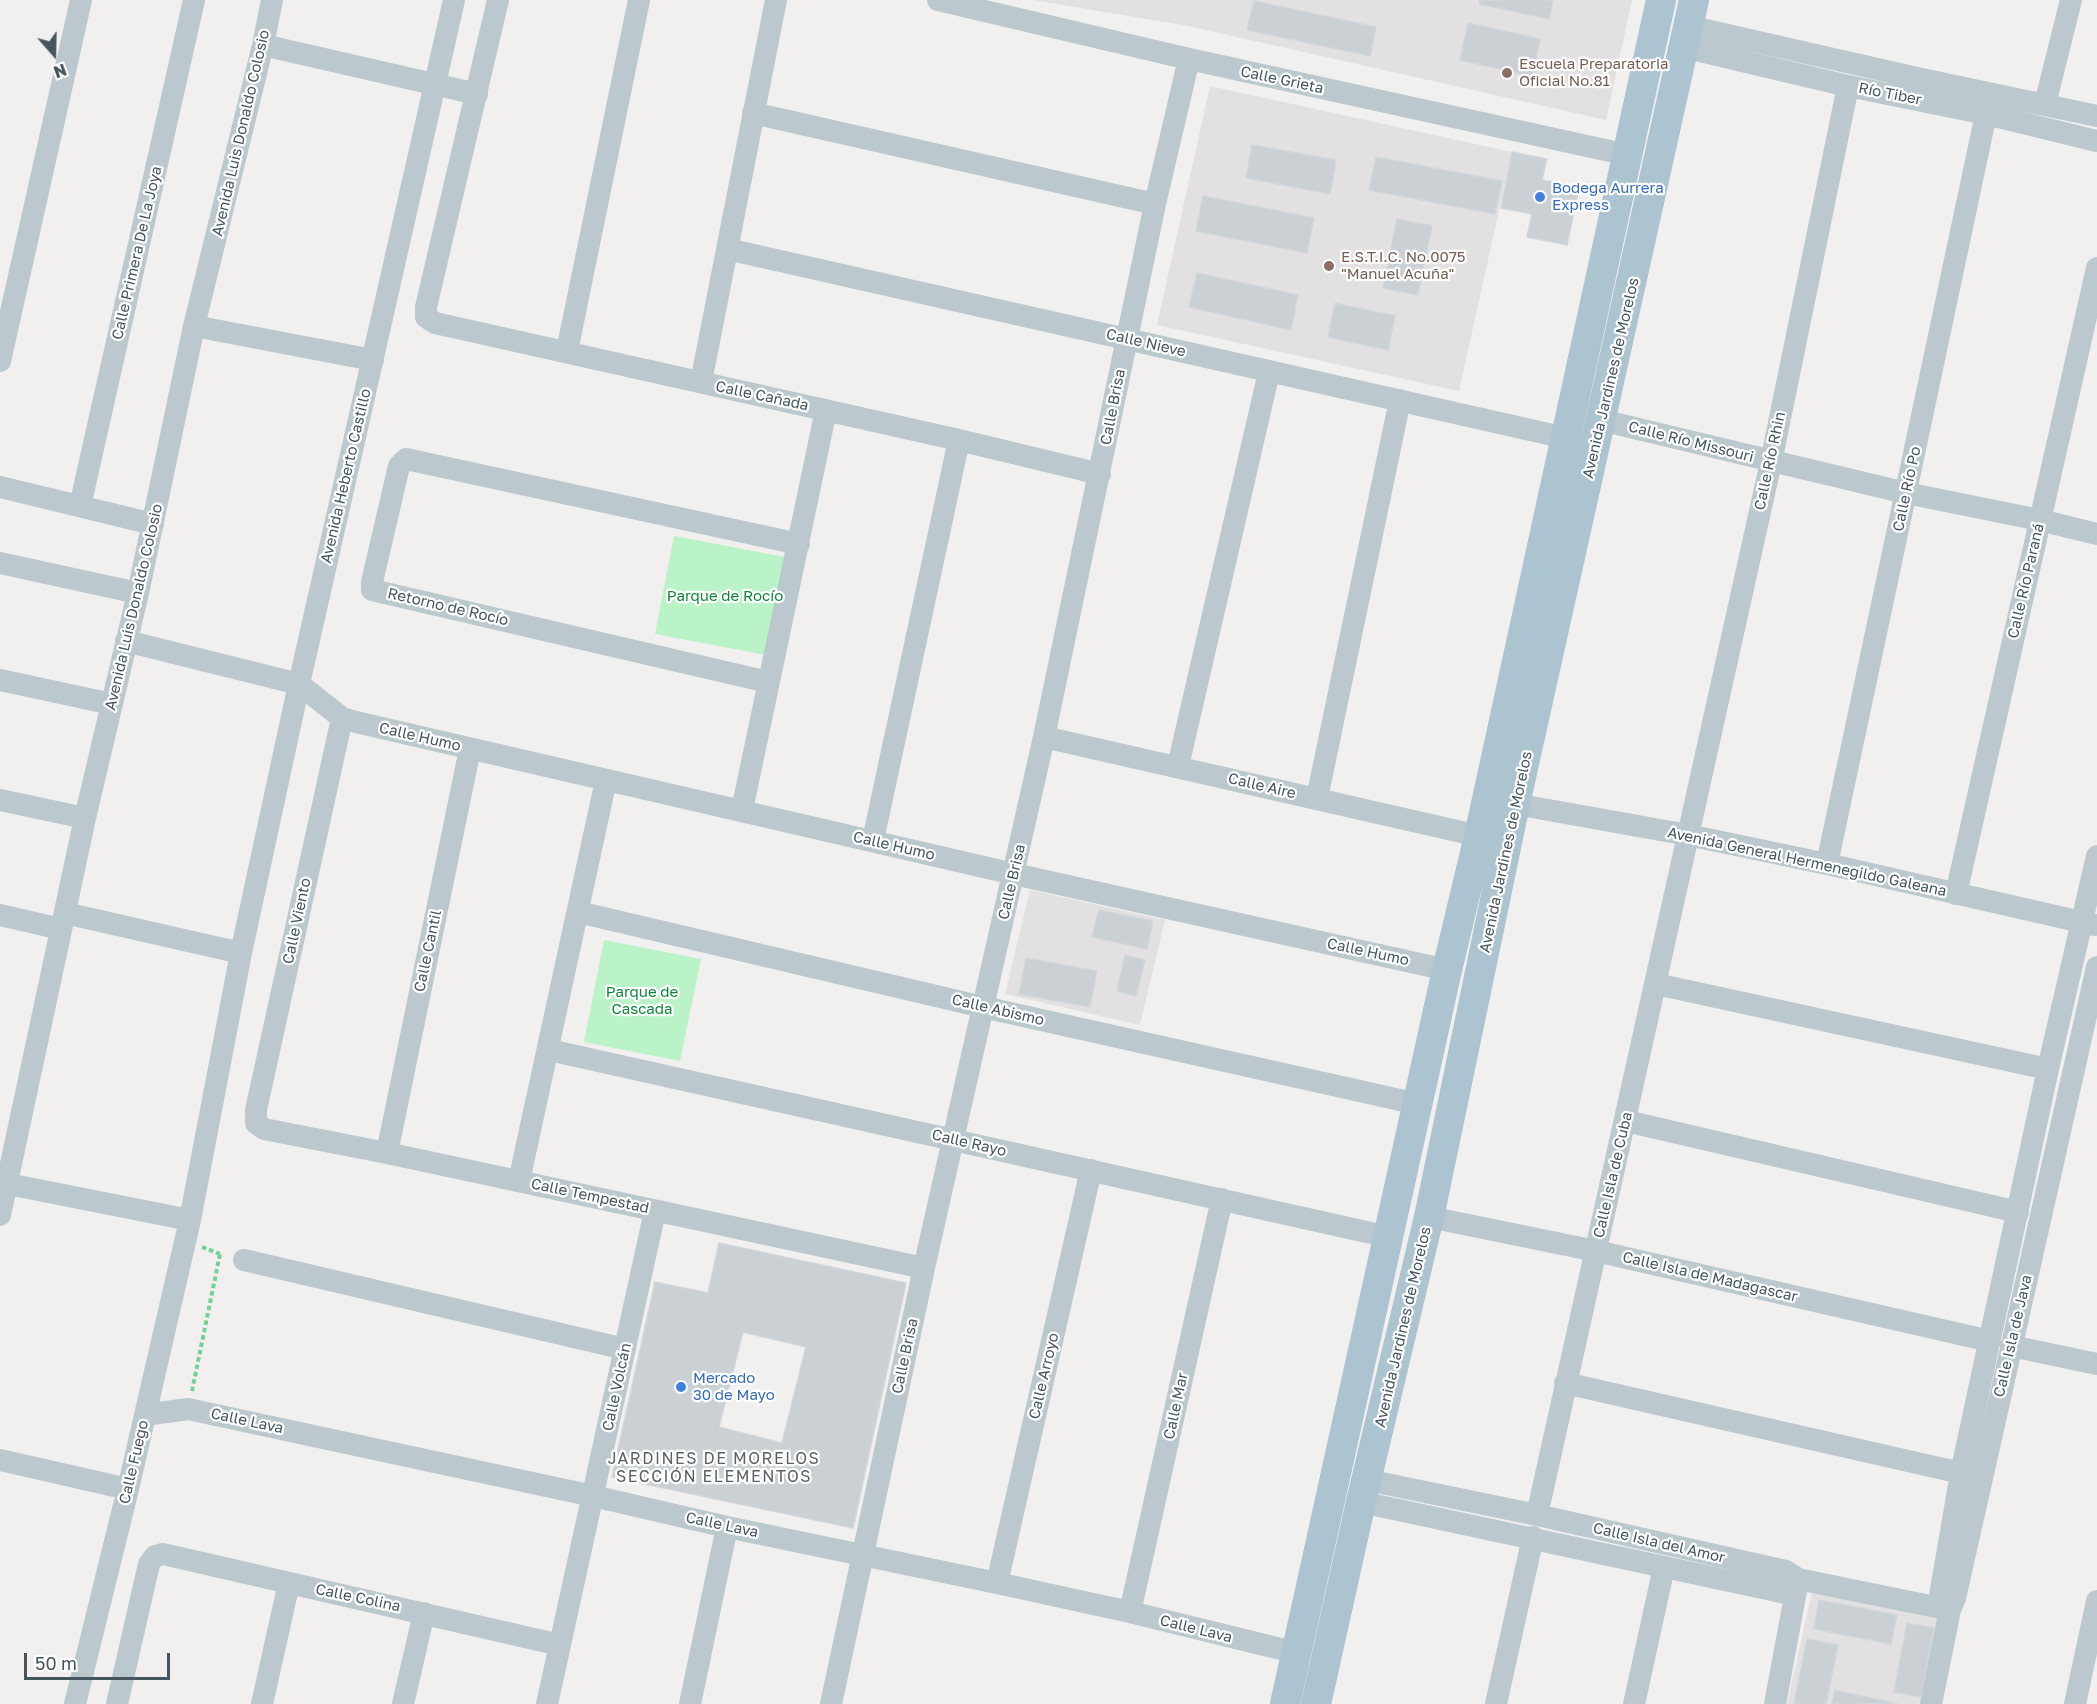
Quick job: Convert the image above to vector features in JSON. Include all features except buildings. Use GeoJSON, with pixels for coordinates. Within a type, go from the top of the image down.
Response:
{"type":"FeatureCollection","features":[{"type":"Feature","properties":{"kind":"main road","name":"Avenida Jardines de Morelos"},"geometry":{"type":"LineString","coordinates":[[1285,1704],[1447,970],[1479,836],[1660,0]]}},
{"type":"Feature","properties":{"kind":"main road","name":"Avenida Jardines de Morelos"},"geometry":{"type":"LineString","coordinates":[[1316,1704],[1429,1217],[1515,804],[1688,24]]}},
{"type":"Feature","properties":{"kind":"main road"},"geometry":{"type":"LineString","coordinates":[[1598,288],[1630,292]]}},
{"type":"Feature","properties":{"kind":"main road"},"geometry":{"type":"LineString","coordinates":[[1462,905],[1492,913]]}},
{"type":"Feature","properties":{"kind":"main road"},"geometry":{"type":"LineString","coordinates":[[1406,1160],[1440,1167]]}},
{"type":"Feature","properties":{"kind":"street"},"geometry":{"type":"LineString","coordinates":[[0,362],[81,0]]}},
{"type":"Feature","properties":{"kind":"street","name":"Calle Primera De La Joya"},"geometry":{"type":"LineString","coordinates":[[80,506],[194,0]]}},
{"type":"Feature","properties":{"kind":"street","name":"Avenida Luis Donaldo Colosio"},"geometry":{"type":"LineString","coordinates":[[0,1215],[85,819],[138,593],[194,326],[272,0]]}},
{"type":"Feature","properties":{"kind":"street","name":"Avenida Heberto Castillo"},"geometry":{"type":"LineString","coordinates":[[241,953],[299,684],[454,0]]}},
{"type":"Feature","properties":{"kind":"street"},"geometry":{"type":"LineString","coordinates":[[262,45],[477,94],[498,0]]}},
{"type":"Feature","properties":{"kind":"street"},"geometry":{"type":"LineString","coordinates":[[567,351],[639,0]]}},
{"type":"Feature","properties":{"kind":"street"},"geometry":{"type":"LineString","coordinates":[[701,382],[776,0]]}},
{"type":"Feature","properties":{"kind":"street","name":"Calle Grieta"},"geometry":{"type":"LineString","coordinates":[[938,0],[1189,59],[1628,155]]}},
{"type":"Feature","properties":{"kind":"street"},"geometry":{"type":"LineString","coordinates":[[2045,104],[2071,0]]}},
{"type":"Feature","properties":{"kind":"street","name":"Río Tiber"},"geometry":{"type":"LineString","coordinates":[[1688,24],[1848,86],[1914,88],[2045,104],[2097,116]]}},
{"type":"Feature","properties":{"kind":"street","name":"Río Tiber"},"geometry":{"type":"LineString","coordinates":[[1688,24],[1914,88],[1986,114],[2097,141]]}},
{"type":"Feature","properties":{"kind":"street","name":"Calle Brisa"},"geometry":{"type":"LineString","coordinates":[[832,1704],[924,1268],[1014,874],[1155,204],[1189,59]]}},
{"type":"Feature","properties":{"kind":"street","name":"Calle Río Rhin"},"geometry":{"type":"LineString","coordinates":[[1688,835],[1771,462],[1848,86]]}},
{"type":"Feature","properties":{"kind":"street","name":"Calle Cañada"},"geometry":{"type":"LineString","coordinates":[[477,94],[426,307],[426,316],[435,323],[959,440],[1100,474]]}},
{"type":"Feature","properties":{"kind":"street"},"geometry":{"type":"LineString","coordinates":[[753,113],[1155,204]]}},
{"type":"Feature","properties":{"kind":"street","name":"Calle Río Po"},"geometry":{"type":"LineString","coordinates":[[1827,864],[1986,114]]}},
{"type":"Feature","properties":{"kind":"street","name":"Calle Nieve"},"geometry":{"type":"LineString","coordinates":[[727,249],[1566,438]]}},
{"type":"Feature","properties":{"kind":"street","name":"Calle Río Paraná"},"geometry":{"type":"LineString","coordinates":[[1956,894],[2097,268]]}},
{"type":"Feature","properties":{"kind":"street"},"geometry":{"type":"LineString","coordinates":[[194,326],[373,360]]}},
{"type":"Feature","properties":{"kind":"street"},"geometry":{"type":"LineString","coordinates":[[1179,766],[1269,372]]}},
{"type":"Feature","properties":{"kind":"street"},"geometry":{"type":"LineString","coordinates":[[1317,798],[1400,400]]}},
{"type":"Feature","properties":{"kind":"street"},"geometry":{"type":"LineString","coordinates":[[742,810],[826,410]]}},
{"type":"Feature","properties":{"kind":"street","name":"Calle Río Missouri"},"geometry":{"type":"LineString","coordinates":[[1601,420],[1771,462],[2097,534]]}},
{"type":"Feature","properties":{"kind":"street"},"geometry":{"type":"LineString","coordinates":[[873,840],[959,440]]}},
{"type":"Feature","properties":{"kind":"street","name":"Retorno de Rocío"},"geometry":{"type":"LineString","coordinates":[[768,682],[372,590],[372,582],[399,466],[406,459],[799,544]]}},
{"type":"Feature","properties":{"kind":"street"},"geometry":{"type":"LineString","coordinates":[[0,487],[153,524]]}},
{"type":"Feature","properties":{"kind":"street"},"geometry":{"type":"LineString","coordinates":[[0,563],[138,593]]}},
{"type":"Feature","properties":{"kind":"street"},"geometry":{"type":"LineString","coordinates":[[126,641],[299,684],[342,718]]}},
{"type":"Feature","properties":{"kind":"street"},"geometry":{"type":"LineString","coordinates":[[0,680],[112,704]]}},
{"type":"Feature","properties":{"kind":"street","name":"Calle Humo"},"geometry":{"type":"LineString","coordinates":[[342,718],[1014,874],[1447,970]]}},
{"type":"Feature","properties":{"kind":"street","name":"Calle Viento"},"geometry":{"type":"LineString","coordinates":[[256,1123],[256,1110],[342,718]]}},
{"type":"Feature","properties":{"kind":"street","name":"Calle Aire"},"geometry":{"type":"LineString","coordinates":[[1044,737],[1479,836]]}},
{"type":"Feature","properties":{"kind":"street","name":"Calle Cantil"},"geometry":{"type":"LineString","coordinates":[[387,1153],[470,749]]}},
{"type":"Feature","properties":{"kind":"street"},"geometry":{"type":"LineString","coordinates":[[519,1181],[606,780]]}},
{"type":"Feature","properties":{"kind":"street"},"geometry":{"type":"LineString","coordinates":[[0,800],[85,819]]}},
{"type":"Feature","properties":{"kind":"street","name":"Avenida General Hermenegildo Galeana"},"geometry":{"type":"LineString","coordinates":[[1515,804],[1688,835],[1827,864],[2090,924]]}},
{"type":"Feature","properties":{"kind":"street","name":"Calle Isla de Cuba"},"geometry":{"type":"LineString","coordinates":[[1538,1515],[1565,1383],[1626,1121],[1688,835]]}},
{"type":"Feature","properties":{"kind":"street","name":"Calle Isla de Java"},"geometry":{"type":"LineString","coordinates":[[2016,1274],[2018,1212],[2048,1069],[2090,924],[2097,856]]}},
{"type":"Feature","properties":{"kind":"street","name":"Calle Abismo"},"geometry":{"type":"LineString","coordinates":[[578,912],[983,1007],[1418,1104]]}},
{"type":"Feature","properties":{"kind":"street"},"geometry":{"type":"LineString","coordinates":[[0,915],[63,921],[241,953]]}},
{"type":"Feature","properties":{"kind":"street","name":"Calle Fuego"},"geometry":{"type":"LineString","coordinates":[[75,1704],[188,1230],[241,953]]}},
{"type":"Feature","properties":{"kind":"street","name":"Calle Isla de Java"},"geometry":{"type":"LineString","coordinates":[[1944,1609],[1956,1598],[2001,1343],[2016,1274],[2097,968]]}},
{"type":"Feature","properties":{"kind":"street"},"geometry":{"type":"LineString","coordinates":[[1656,984],[2048,1069]]}},
{"type":"Feature","properties":{"kind":"street","name":"Calle Rayo"},"geometry":{"type":"LineString","coordinates":[[549,1050],[1389,1237]]}},
{"type":"Feature","properties":{"kind":"street"},"geometry":{"type":"LineString","coordinates":[[1626,1121],[2018,1212]]}},
{"type":"Feature","properties":{"kind":"street","name":"Calle Tempestad"},"geometry":{"type":"LineString","coordinates":[[256,1123],[264,1129],[387,1153],[924,1268]]}},
{"type":"Feature","properties":{"kind":"street","name":"Calle Arroyo"},"geometry":{"type":"LineString","coordinates":[[997,1583],[1091,1170]]}},
{"type":"Feature","properties":{"kind":"street"},"geometry":{"type":"LineString","coordinates":[[8,1184],[188,1230]]}},
{"type":"Feature","properties":{"kind":"street","name":"Calle Mar"},"geometry":{"type":"LineString","coordinates":[[1130,1612],[1222,1199]]}},
{"type":"Feature","properties":{"kind":"street","name":"Calle Volcán"},"geometry":{"type":"LineString","coordinates":[[547,1704],[655,1211]]}},
{"type":"Feature","properties":{"kind":"street","name":"Calle Isla de Madagascar"},"geometry":{"type":"LineString","coordinates":[[1429,1217],[1596,1251],[2097,1364]]}},
{"type":"Feature","properties":{"kind":"street"},"geometry":{"type":"LineString","coordinates":[[244,1260],[626,1349]]}},
{"type":"Feature","properties":{"kind":"street","name":"Calle Isla de Java"},"geometry":{"type":"LineString","coordinates":[[1931,1704],[1961,1473],[2001,1343]]}},
{"type":"Feature","properties":{"kind":"street"},"geometry":{"type":"LineString","coordinates":[[1565,1383],[1961,1473]]}},
{"type":"Feature","properties":{"kind":"street","name":"Calle Lava"},"geometry":{"type":"LineString","coordinates":[[145,1415],[188,1409],[727,1527],[1130,1612],[1297,1653]]}},
{"type":"Feature","properties":{"kind":"street"},"geometry":{"type":"LineString","coordinates":[[0,1460],[128,1489]]}},
{"type":"Feature","properties":{"kind":"street","name":"Calle Isla del Amor"},"geometry":{"type":"LineString","coordinates":[[1364,1491],[1538,1515],[1664,1567],[1944,1609]]}},
{"type":"Feature","properties":{"kind":"street","name":"Calle Isla del Amor"},"geometry":{"type":"LineString","coordinates":[[1364,1491],[1533,1537],[1600,1541],[1786,1571],[1796,1587]]}},
{"type":"Feature","properties":{"kind":"street"},"geometry":{"type":"LineString","coordinates":[[690,1704],[727,1527]]}},
{"type":"Feature","properties":{"kind":"street"},"geometry":{"type":"LineString","coordinates":[[1496,1704],[1533,1537]]}},
{"type":"Feature","properties":{"kind":"street","name":"Calle Colina"},"geometry":{"type":"LineString","coordinates":[[117,1704],[149,1564],[155,1556],[163,1554],[560,1645]]}},
{"type":"Feature","properties":{"kind":"street"},"geometry":{"type":"LineString","coordinates":[[1634,1704],[1664,1567]]}},
{"type":"Feature","properties":{"kind":"street"},"geometry":{"type":"LineString","coordinates":[[262,1704],[290,1583]]}},
{"type":"Feature","properties":{"kind":"street"},"geometry":{"type":"LineString","coordinates":[[1775,1704],[1796,1587]]}},
{"type":"Feature","properties":{"kind":"street"},"geometry":{"type":"LineString","coordinates":[[2074,1704],[2097,1601]]}},
{"type":"Feature","properties":{"kind":"street"},"geometry":{"type":"LineString","coordinates":[[403,1704],[424,1613]]}},
{"type":"Feature","properties":{"kind":"path"},"geometry":{"type":"LineString","coordinates":[[188,1230],[220,1254],[244,1260]]}},
{"type":"Feature","properties":{"kind":"path"},"geometry":{"type":"LineString","coordinates":[[188,1409],[220,1254]]}},
{"type":"Feature","properties":{"kind":"shaded area","name":"Escuela Preparatoria Oficial No.81"},"geometry":{"type":"Polygon","coordinates":[[[1034,0],[1632,0],[1606,120],[1188,26],[1034,0]]]}},
{"type":"Feature","properties":{"kind":"shaded area","name":"E.S.T.I.C. No.0075 \"Manuel Acuña\""},"geometry":{"type":"Polygon","coordinates":[[[1210,86],[1512,152],[1459,391],[1157,325],[1210,86]]]}},
{"type":"Feature","properties":{"kind":"shaded area"},"geometry":{"type":"Polygon","coordinates":[[[1030,890],[1165,920],[1140,1025],[1005,994],[1030,890]]]}},
{"type":"Feature","properties":{"kind":"shaded area"},"geometry":{"type":"Polygon","coordinates":[[[1812,1592],[1942,1620],[1923,1704],[1787,1704],[1812,1592]]]}},
{"type":"Feature","properties":{"kind":"green space","name":"Parque de Rocío"},"geometry":{"type":"Polygon","coordinates":[[[674,536],[785,557],[766,655],[655,634],[674,536]]]}},
{"type":"Feature","properties":{"kind":"green space","name":"Parque de Cascada"},"geometry":{"type":"Polygon","coordinates":[[[604,940],[701,959],[680,1061],[584,1042],[604,940]]]}},
{"type":"Feature","properties":{"kind":"place","name":"Escuela Preparatoria Oficial No.81"},"geometry":{"type":"Point","coordinates":[1507,73]}},
{"type":"Feature","properties":{"kind":"place","name":"Bodega Aurrera Express"},"geometry":{"type":"Point","coordinates":[1540,197]}},
{"type":"Feature","properties":{"kind":"place","name":"E.S.T.I.C. No.0075 \"Manuel Acuña\""},"geometry":{"type":"Point","coordinates":[1329,266]}},
{"type":"Feature","properties":{"kind":"place","name":"Mercado 30 de Mayo"},"geometry":{"type":"Point","coordinates":[681,1387]}},
{"type":"Feature","properties":{"kind":"district","name":"JARDINES DE MORELOS SECCIÓN ELEMENTOS"},"geometry":{"type":"Point","coordinates":[714,1468]}}]}
